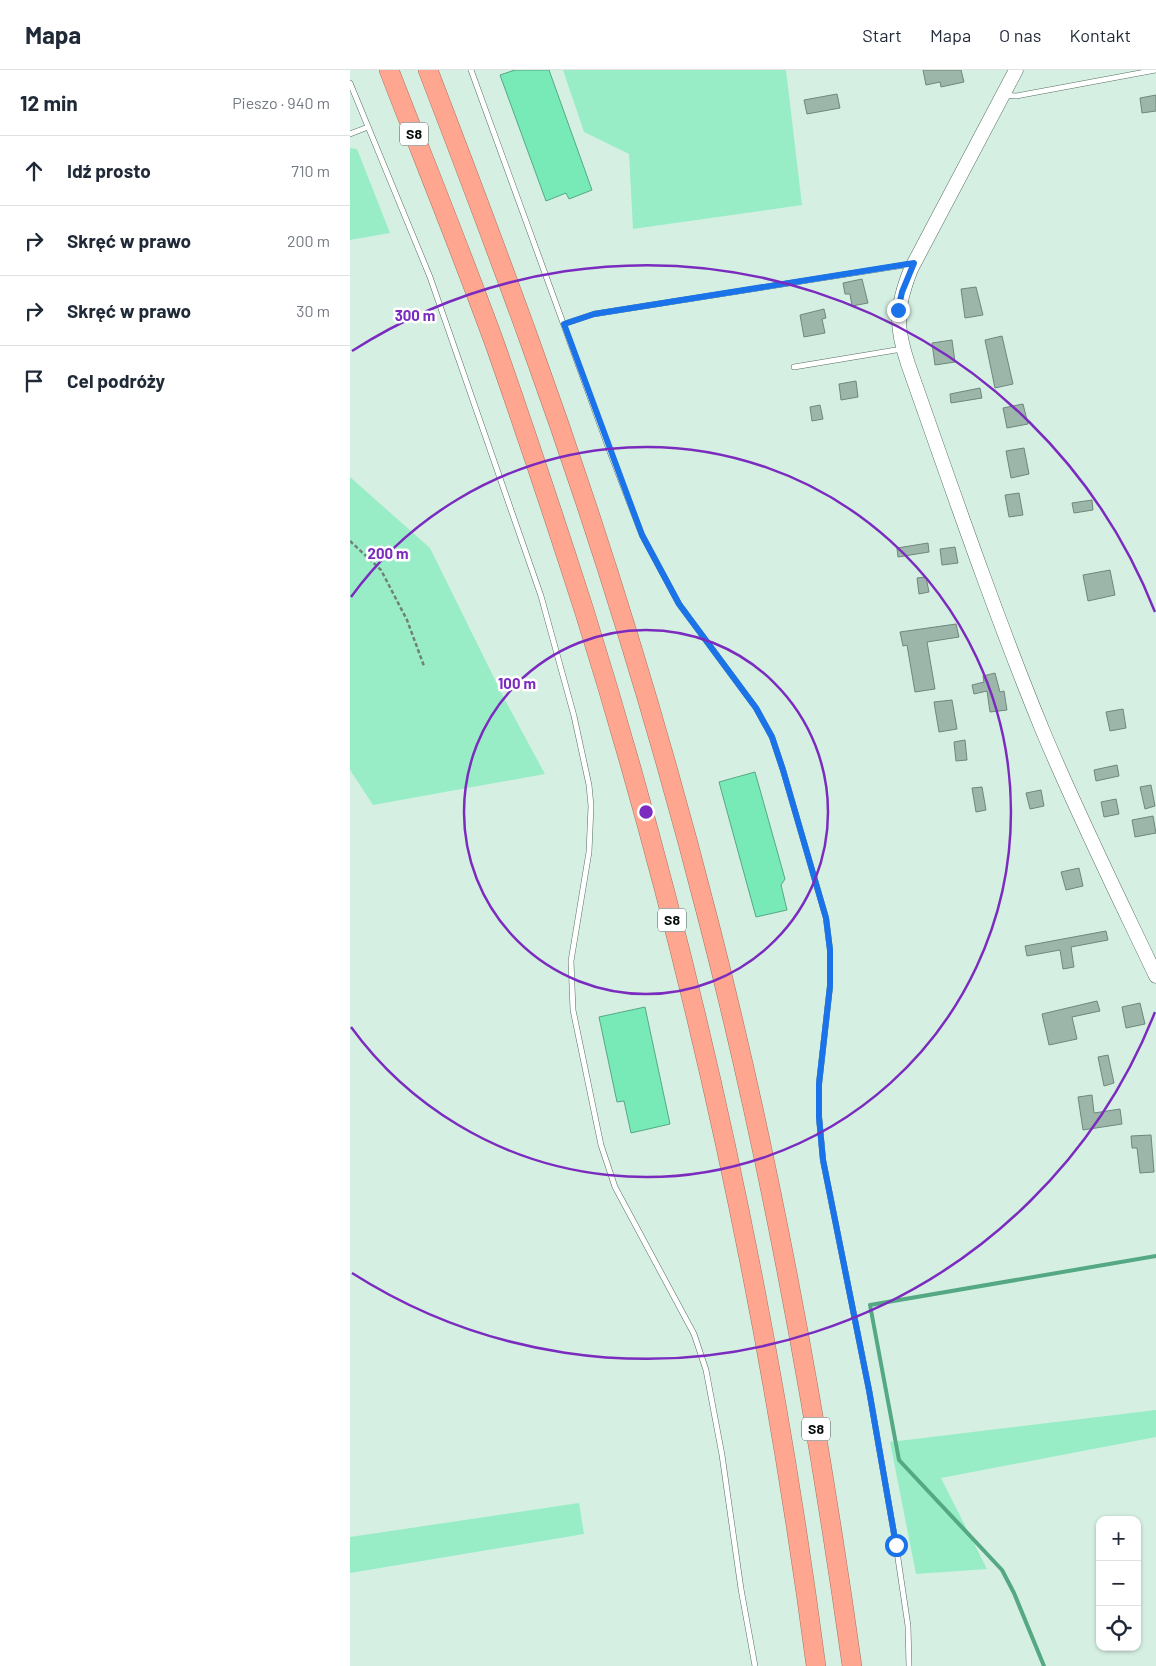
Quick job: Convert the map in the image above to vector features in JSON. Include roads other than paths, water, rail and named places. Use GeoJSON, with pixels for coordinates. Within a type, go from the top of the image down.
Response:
{"type":"FeatureCollection","features":[{"type":"Feature","properties":{"kind":"highway","name":"S8"},"geometry":{"type":"LineString","coordinates":[[389,70],[488,328],[555,522],[615,712],[668,903],[724,1135],[763,1328],[783,1438],[816,1666]]}},
{"type":"Feature","properties":{"kind":"highway","name":"S8"},"geometry":{"type":"LineString","coordinates":[[428,70],[531,344],[588,510],[648,702],[708,918],[748,1084],[788,1273],[825,1481],[852,1666]]}},
{"type":"Feature","properties":{"kind":"street"},"geometry":{"type":"LineString","coordinates":[[1016,70],[914,263],[902,292],[898,310],[899,328],[903,349],[1005,635],[1039,722],[1156,976]]}},
{"type":"Feature","properties":{"kind":"lane"},"geometry":{"type":"LineString","coordinates":[[471,70],[610,452],[646,543],[679,604],[738,682],[756,708],[772,737],[826,918],[830,950],[830,986],[819,1084],[819,1117],[823,1160],[869,1390],[896,1545],[908,1626],[910,1666]]}},
{"type":"Feature","properties":{"kind":"lane"},"geometry":{"type":"LineString","coordinates":[[1004,95],[1016,96],[1156,70]]}},
{"type":"Feature","properties":{"kind":"lane"},"geometry":{"type":"LineString","coordinates":[[350,83],[425,265],[506,493],[541,596],[574,716],[589,785],[591,806],[589,852],[571,961],[573,1010],[601,1145],[615,1187],[694,1334],[706,1370],[722,1455],[741,1589],[756,1666]]}},
{"type":"Feature","properties":{"kind":"lane"},"geometry":{"type":"LineString","coordinates":[[350,134],[368,127]]}},
{"type":"Feature","properties":{"kind":"lane"},"geometry":{"type":"LineString","coordinates":[[564,324],[594,314],[914,263]]}},
{"type":"Feature","properties":{"kind":"lane"},"geometry":{"type":"LineString","coordinates":[[794,367],[903,349]]}},
{"type":"Feature","properties":{"kind":"waterway"},"geometry":{"type":"LineString","coordinates":[[1044,1666],[1014,1593],[1002,1570],[899,1460],[870,1305],[1156,1256]]}}]}
